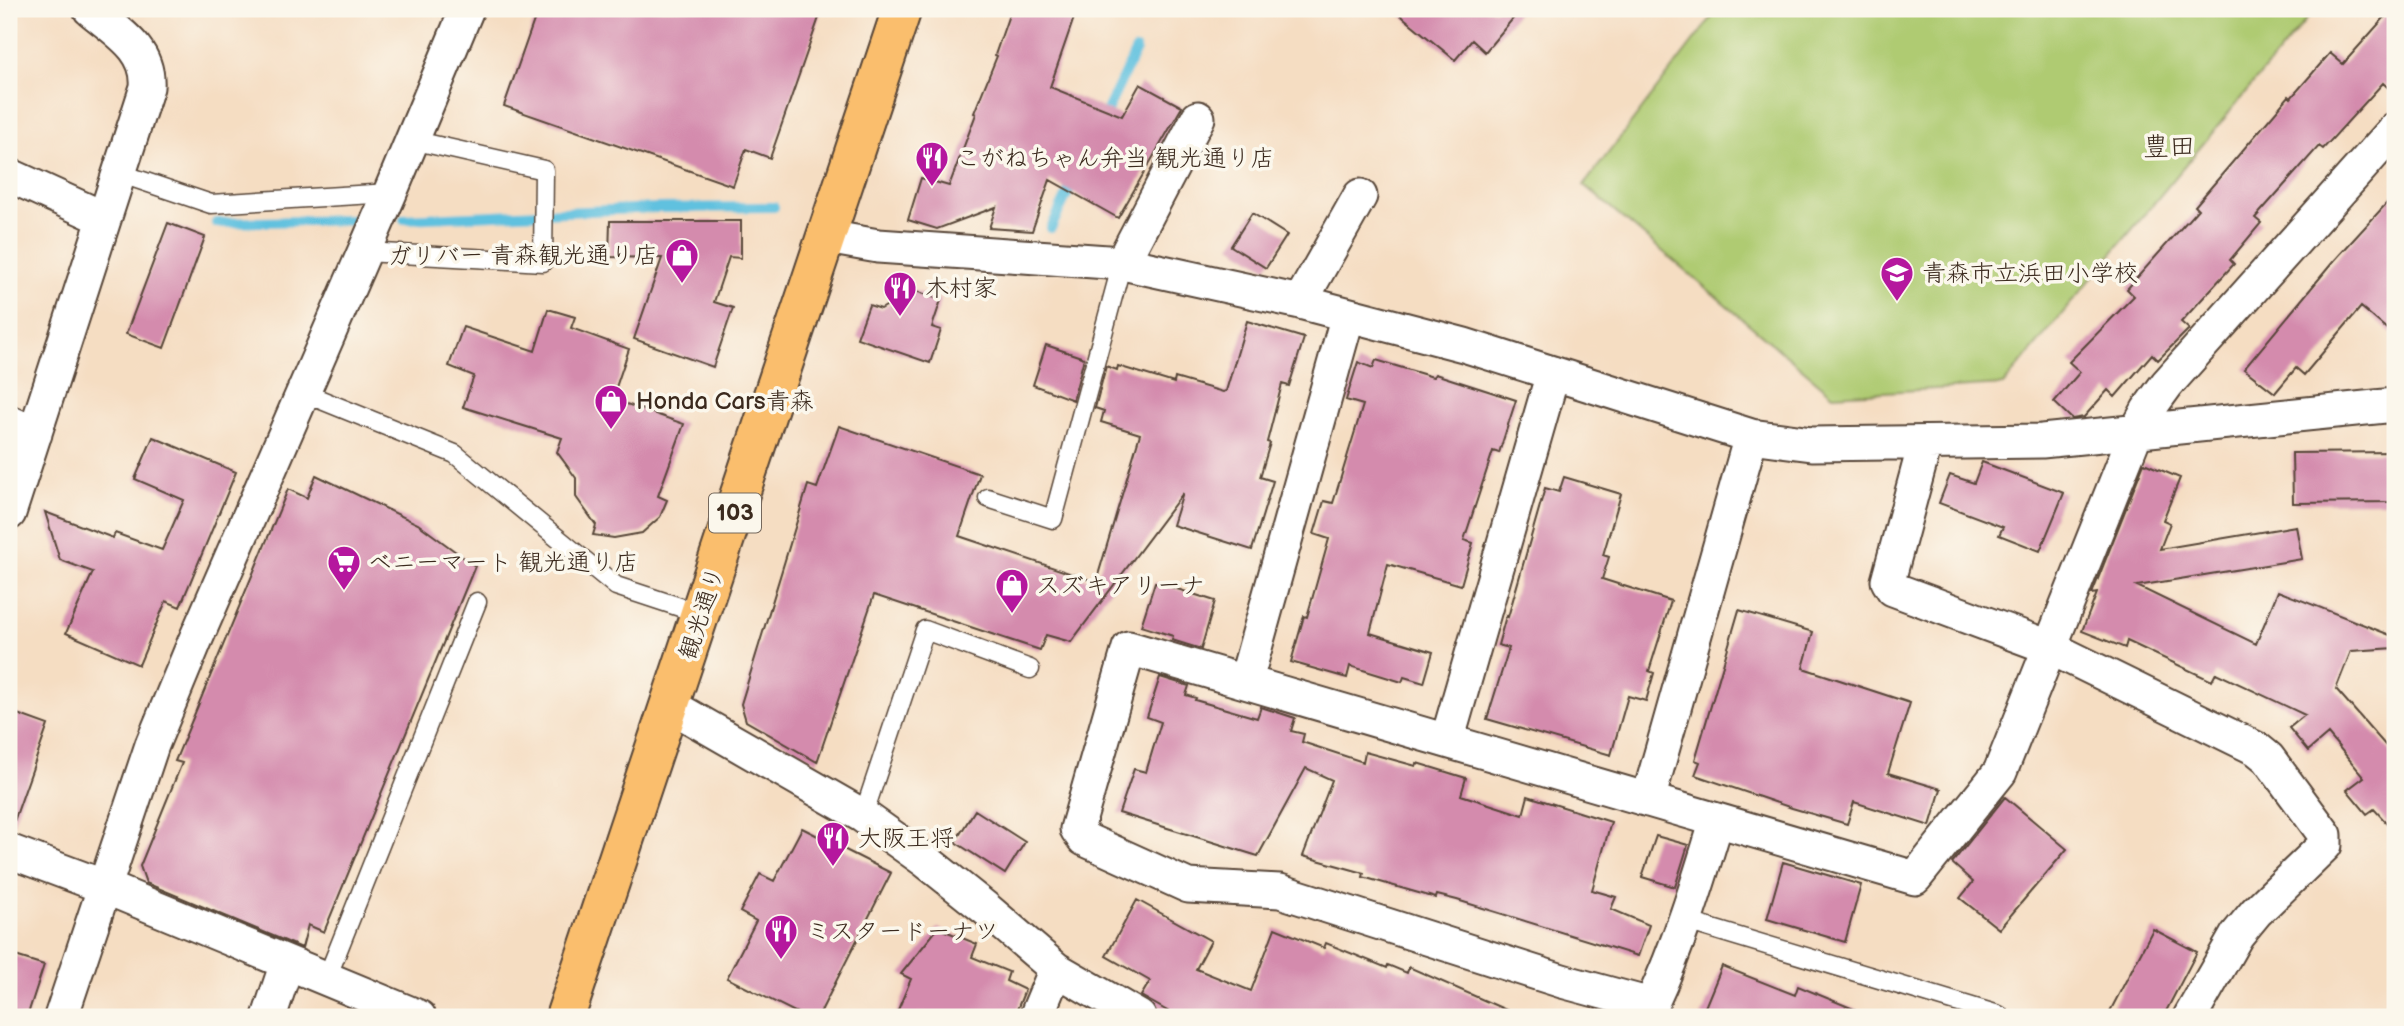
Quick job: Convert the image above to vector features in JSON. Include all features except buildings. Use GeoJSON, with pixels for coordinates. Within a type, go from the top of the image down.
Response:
{"type":"FeatureCollection","features":[{"type":"Feature","properties":{"kind":"highway","name":"観光通り"},"geometry":{"type":"LineString","coordinates":[[565,1017],[902,9]]}},
{"type":"Feature","properties":{"kind":"street"},"geometry":{"type":"LineString","coordinates":[[9,513],[22,428],[103,218],[142,107],[148,76],[142,55],[90,9]]}},
{"type":"Feature","properties":{"kind":"street"},"geometry":{"type":"LineString","coordinates":[[61,1017],[152,745],[467,9]]}},
{"type":"Feature","properties":{"kind":"street"},"geometry":{"type":"LineString","coordinates":[[1122,263],[1198,118]]}},
{"type":"Feature","properties":{"kind":"street"},"geometry":{"type":"LineString","coordinates":[[1717,820],[1672,962],[1649,1011],[1280,891],[1188,886],[1084,839],[1077,829],[1129,648],[1246,680],[1915,878],[2000,772],[2136,432],[2148,410],[2167,384],[2395,129]]}},
{"type":"Feature","properties":{"kind":"street"},"geometry":{"type":"LineString","coordinates":[[9,175],[103,218]]}},
{"type":"Feature","properties":{"kind":"street"},"geometry":{"type":"LineString","coordinates":[[1300,302],[1360,196]]}},
{"type":"Feature","properties":{"kind":"street"},"geometry":{"type":"LineString","coordinates":[[827,237],[878,246],[1122,263],[1300,302],[1464,345],[1751,436],[1812,444],[2042,441],[2395,405]]}},
{"type":"Feature","properties":{"kind":"street"},"geometry":{"type":"LineString","coordinates":[[1246,680],[1348,316]]}},
{"type":"Feature","properties":{"kind":"street"},"geometry":{"type":"LineString","coordinates":[[1447,741],[1553,373]]}},
{"type":"Feature","properties":{"kind":"street"},"geometry":{"type":"LineString","coordinates":[[1648,800],[1751,436]]}},
{"type":"Feature","properties":{"kind":"street"},"geometry":{"type":"LineString","coordinates":[[1925,444],[1888,582],[1893,589],[2049,647],[2257,749],[2268,758],[2325,835],[2325,845],[2256,912],[2238,935],[2190,1017]]}},
{"type":"Feature","properties":{"kind":"street"},"geometry":{"type":"LineString","coordinates":[[671,706],[863,816],[985,908],[1055,969],[1139,1017]]}},
{"type":"Feature","properties":{"kind":"street"},"geometry":{"type":"LineString","coordinates":[[9,851],[105,887],[419,1017]]}},
{"type":"Feature","properties":{"kind":"street"},"geometry":{"type":"LineString","coordinates":[[269,1017],[287,963]]}},
{"type":"Feature","properties":{"kind":"street"},"geometry":{"type":"LineString","coordinates":[[1036,1017],[1055,969]]}},
{"type":"Feature","properties":{"kind":"lane"},"geometry":{"type":"LineString","coordinates":[[365,252],[543,262],[544,170],[412,140]]}},
{"type":"Feature","properties":{"kind":"lane"},"geometry":{"type":"LineString","coordinates":[[119,173],[211,204],[390,194]]}},
{"type":"Feature","properties":{"kind":"lane"},"geometry":{"type":"LineString","coordinates":[[988,498],[1053,519],[1122,263]]}},
{"type":"Feature","properties":{"kind":"lane"},"geometry":{"type":"LineString","coordinates":[[304,393],[455,454],[616,586],[701,614]]}},
{"type":"Feature","properties":{"kind":"lane"},"geometry":{"type":"LineString","coordinates":[[326,980],[477,601]]}},
{"type":"Feature","properties":{"kind":"lane"},"geometry":{"type":"LineString","coordinates":[[863,816],[925,630],[1030,669]]}},
{"type":"Feature","properties":{"kind":"lane"},"geometry":{"type":"LineString","coordinates":[[1686,922],[1999,1014]]}},
{"type":"Feature","properties":{"kind":"green space","name":"青森市立浜田小学校"},"geometry":{"type":"Polygon","coordinates":[[[1718,9],[2315,9],[2003,385],[1833,395],[1584,185],[1718,9]]]}},
{"type":"Feature","properties":{"kind":"waterway"},"geometry":{"type":"LineString","coordinates":[[1102,121],[1136,50]]}},
{"type":"Feature","properties":{"kind":"waterway"},"geometry":{"type":"LineString","coordinates":[[1051,228],[1074,180]]}},
{"type":"Feature","properties":{"kind":"waterway"},"geometry":{"type":"LineString","coordinates":[[404,219],[658,208],[774,207]]}},
{"type":"Feature","properties":{"kind":"waterway"},"geometry":{"type":"LineString","coordinates":[[216,223],[354,220]]}},
{"type":"Feature","properties":{"kind":"place","name":"こがねちゃん弁当 観光通り店"},"geometry":{"type":"Point","coordinates":[932,188]}},
{"type":"Feature","properties":{"kind":"place","name":"ガリバー 青森観光通り店"},"geometry":{"type":"Point","coordinates":[682,285]}},
{"type":"Feature","properties":{"kind":"place","name":"青森市立浜田小学校"},"geometry":{"type":"Point","coordinates":[1897,303]}},
{"type":"Feature","properties":{"kind":"place","name":"木村家"},"geometry":{"type":"Point","coordinates":[900,318]}},
{"type":"Feature","properties":{"kind":"place","name":"Honda Cars青森"},"geometry":{"type":"Point","coordinates":[611,431]}},
{"type":"Feature","properties":{"kind":"place","name":"ベニーマート 観光通り店"},"geometry":{"type":"Point","coordinates":[344,592]}},
{"type":"Feature","properties":{"kind":"place","name":"スズキアリーナ"},"geometry":{"type":"Point","coordinates":[1012,615]}},
{"type":"Feature","properties":{"kind":"place","name":"大阪王将"},"geometry":{"type":"Point","coordinates":[833,868]}},
{"type":"Feature","properties":{"kind":"place","name":"ミスタードーナツ"},"geometry":{"type":"Point","coordinates":[781,961]}},
{"type":"Feature","properties":{"kind":"district","name":"豊田"},"geometry":{"type":"Point","coordinates":[2169,147]}}]}
